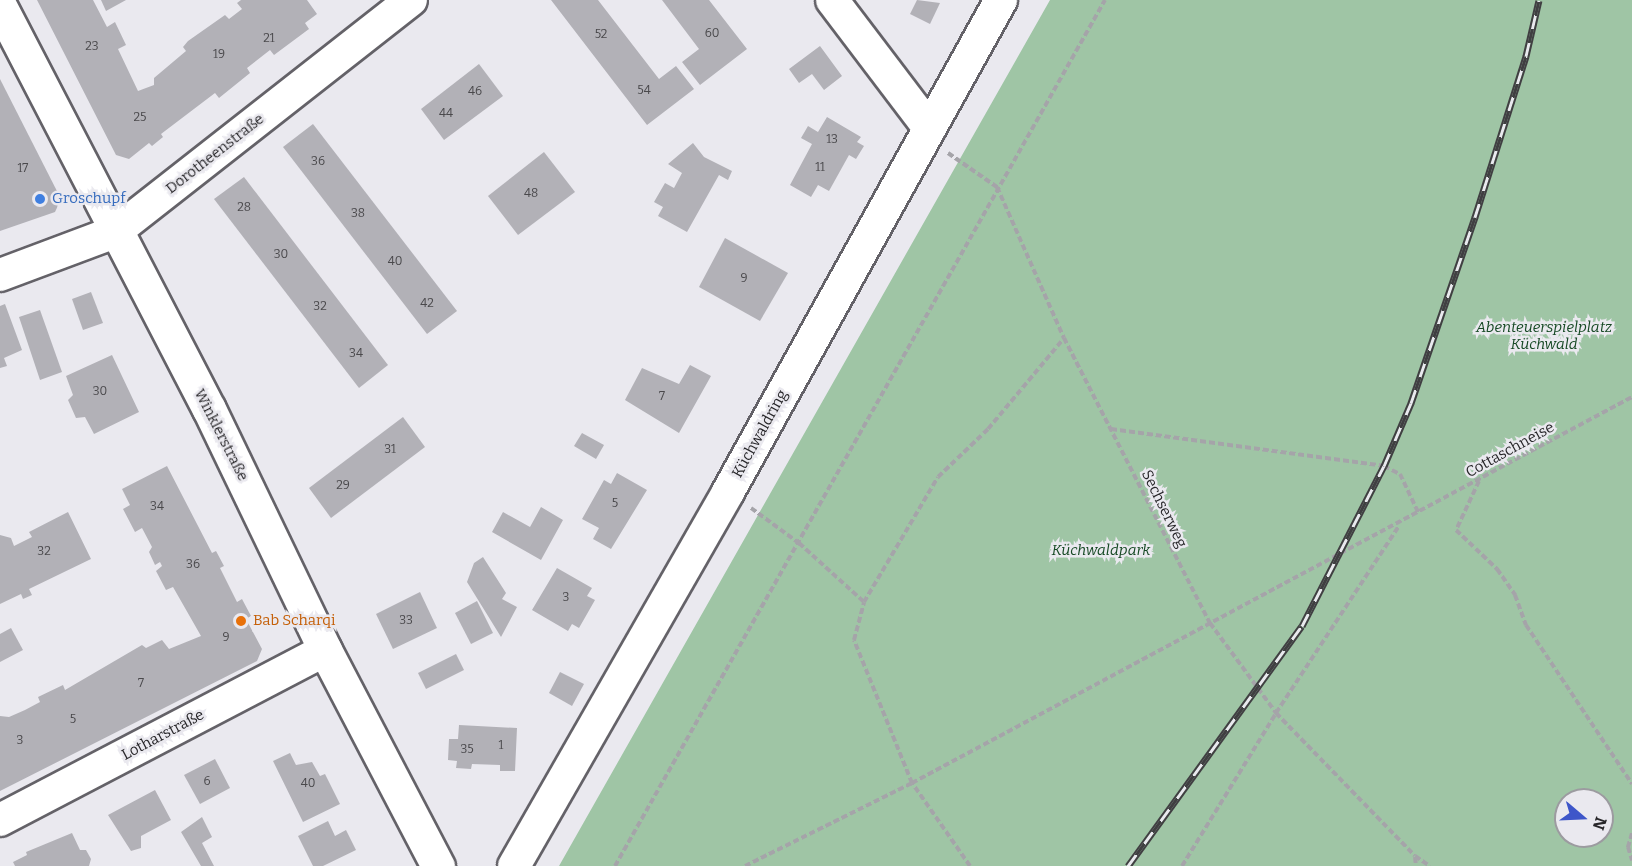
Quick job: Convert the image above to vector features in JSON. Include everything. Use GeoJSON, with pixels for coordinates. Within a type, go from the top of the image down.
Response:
{"type":"FeatureCollection","features":[{"type":"Feature","properties":{"kind":"main road","name":"Winklerstraße"},"geometry":{"type":"LineString","coordinates":[[0,6],[115,232],[209,409],[325,650],[438,866]]}},
{"type":"Feature","properties":{"kind":"street","name":"Dorotheenstraße"},"geometry":{"type":"LineString","coordinates":[[0,275],[115,232],[411,0]]}},
{"type":"Feature","properties":{"kind":"street"},"geometry":{"type":"LineString","coordinates":[[832,0],[927,132]]}},
{"type":"Feature","properties":{"kind":"street","name":"Küchwaldring"},"geometry":{"type":"LineString","coordinates":[[514,866],[729,492],[1001,0]]}},
{"type":"Feature","properties":{"kind":"street","name":"Lotharstraße"},"geometry":{"type":"LineString","coordinates":[[0,820],[325,650]]}},
{"type":"Feature","properties":{"kind":"path"},"geometry":{"type":"LineString","coordinates":[[615,866],[1105,0]]}},
{"type":"Feature","properties":{"kind":"path"},"geometry":{"type":"LineString","coordinates":[[927,132],[998,187]]}},
{"type":"Feature","properties":{"kind":"path","name":"Sechserweg"},"geometry":{"type":"LineString","coordinates":[[998,187],[1064,338],[1210,622],[1276,713],[1415,856],[1430,866]]}},
{"type":"Feature","properties":{"kind":"path"},"geometry":{"type":"LineString","coordinates":[[970,866],[912,783],[854,639],[864,602],[938,477],[988,429],[1064,338]]}},
{"type":"Feature","properties":{"kind":"path","name":"Cottaschneise"},"geometry":{"type":"LineString","coordinates":[[745,866],[912,783],[1210,622],[1400,525],[1632,397]]}},
{"type":"Feature","properties":{"kind":"path"},"geometry":{"type":"LineString","coordinates":[[1111,429],[1384,466],[1400,474],[1419,514]]}},
{"type":"Feature","properties":{"kind":"path"},"geometry":{"type":"LineString","coordinates":[[1479,481],[1456,530],[1497,569],[1515,595],[1526,625],[1632,784]]}},
{"type":"Feature","properties":{"kind":"path"},"geometry":{"type":"LineString","coordinates":[[729,492],[799,543],[864,602]]}},
{"type":"Feature","properties":{"kind":"path"},"geometry":{"type":"LineString","coordinates":[[1182,866],[1276,713],[1400,525]]}},
{"type":"Feature","properties":{"kind":"path"},"geometry":{"type":"LineString","coordinates":[[1632,833],[1628,847],[1632,860]]}},
{"type":"Feature","properties":{"kind":"path"},"geometry":{"type":"LineString","coordinates":[[1415,856],[1416,866]]}},
{"type":"Feature","properties":{"kind":"green space","name":"Küchwaldpark"},"geometry":{"type":"Polygon","coordinates":[[[1050,0],[1632,0],[1632,866],[559,866],[1050,0]]]}},
{"type":"Feature","properties":{"kind":"building"},"geometry":{"type":"Polygon","coordinates":[[[37,0],[93,0],[107,27],[115,22],[126,45],[118,49],[138,91],[154,85],[154,78],[186,51],[183,47],[188,41],[225,15],[229,19],[242,9],[237,3],[241,0],[307,0],[317,14],[305,23],[309,29],[274,55],[270,50],[247,68],[250,73],[219,98],[215,93],[161,134],[163,137],[152,146],[149,143],[129,159],[116,155],[37,0]]]}},
{"type":"Feature","properties":{"kind":"building"},"geometry":{"type":"Polygon","coordinates":[[[101,0],[126,0],[106,11],[101,0]]]}},
{"type":"Feature","properties":{"kind":"building"},"geometry":{"type":"Polygon","coordinates":[[[551,0],[598,0],[659,79],[676,66],[694,89],[647,125],[551,0]]]}},
{"type":"Feature","properties":{"kind":"building"},"geometry":{"type":"Polygon","coordinates":[[[662,0],[709,0],[747,49],[700,85],[682,62],[699,49],[662,0]]]}},
{"type":"Feature","properties":{"kind":"building"},"geometry":{"type":"Polygon","coordinates":[[[917,0],[940,3],[930,24],[910,14],[917,0]]]}},
{"type":"Feature","properties":{"kind":"building"},"geometry":{"type":"Polygon","coordinates":[[[820,46],[842,76],[824,90],[812,74],[799,83],[789,69],[820,46]]]}},
{"type":"Feature","properties":{"kind":"building"},"geometry":{"type":"Polygon","coordinates":[[[479,64],[503,96],[444,140],[421,109],[479,64]]]}},
{"type":"Feature","properties":{"kind":"building"},"geometry":{"type":"Polygon","coordinates":[[[0,79],[61,199],[55,212],[0,231],[0,79]]]}},
{"type":"Feature","properties":{"kind":"building"},"geometry":{"type":"Polygon","coordinates":[[[827,117],[861,137],[857,142],[864,146],[856,159],[849,155],[829,191],[818,185],[811,197],[790,185],[812,144],[801,138],[808,126],[818,132],[827,117]]]}},
{"type":"Feature","properties":{"kind":"building"},"geometry":{"type":"Polygon","coordinates":[[[313,124],[457,311],[427,334],[283,147],[313,124]]]}},
{"type":"Feature","properties":{"kind":"building"},"geometry":{"type":"Polygon","coordinates":[[[693,143],[704,157],[732,171],[728,180],[719,175],[687,232],[658,216],[663,207],[654,202],[665,183],[674,188],[682,173],[668,164],[693,143]]]}},
{"type":"Feature","properties":{"kind":"building"},"geometry":{"type":"Polygon","coordinates":[[[544,152],[575,192],[518,235],[488,196],[544,152]]]}},
{"type":"Feature","properties":{"kind":"building"},"geometry":{"type":"Polygon","coordinates":[[[244,177],[388,365],[359,388],[214,199],[244,177]]]}},
{"type":"Feature","properties":{"kind":"building"},"geometry":{"type":"Polygon","coordinates":[[[725,238],[788,273],[760,321],[699,287],[725,238]]]}},
{"type":"Feature","properties":{"kind":"building"},"geometry":{"type":"Polygon","coordinates":[[[91,292],[103,323],[83,330],[72,299],[91,292]]]}},
{"type":"Feature","properties":{"kind":"building"},"geometry":{"type":"Polygon","coordinates":[[[5,304],[22,350],[4,358],[7,366],[0,368],[0,306],[5,304]]]}},
{"type":"Feature","properties":{"kind":"building"},"geometry":{"type":"Polygon","coordinates":[[[40,310],[62,372],[40,380],[19,317],[40,310]]]}},
{"type":"Feature","properties":{"kind":"building"},"geometry":{"type":"Polygon","coordinates":[[[112,355],[139,412],[94,434],[85,417],[76,418],[68,400],[73,395],[66,376],[112,355]]]}},
{"type":"Feature","properties":{"kind":"building"},"geometry":{"type":"Polygon","coordinates":[[[690,365],[711,376],[679,433],[625,400],[642,368],[679,384],[690,365]]]}},
{"type":"Feature","properties":{"kind":"building"},"geometry":{"type":"Polygon","coordinates":[[[403,417],[425,447],[331,518],[309,488],[403,417]]]}},
{"type":"Feature","properties":{"kind":"building"},"geometry":{"type":"Polygon","coordinates":[[[582,433],[604,445],[596,459],[574,446],[582,433]]]}},
{"type":"Feature","properties":{"kind":"building"},"geometry":{"type":"Polygon","coordinates":[[[167,466],[212,553],[216,551],[224,566],[220,568],[237,602],[242,599],[251,616],[246,619],[262,649],[257,661],[0,791],[0,716],[9,717],[25,710],[40,702],[38,697],[63,685],[65,690],[142,645],[146,648],[162,640],[169,649],[201,636],[173,587],[166,590],[156,571],[162,566],[160,562],[155,565],[149,552],[152,547],[142,528],[135,532],[123,509],[130,505],[122,489],[167,466]]]}},
{"type":"Feature","properties":{"kind":"building"},"geometry":{"type":"Polygon","coordinates":[[[617,473],[647,490],[611,549],[593,539],[599,528],[582,519],[604,480],[611,484],[617,473]]]}},
{"type":"Feature","properties":{"kind":"building"},"geometry":{"type":"Polygon","coordinates":[[[541,507],[563,520],[541,560],[492,532],[503,512],[530,527],[541,507]]]}},
{"type":"Feature","properties":{"kind":"building"},"geometry":{"type":"Polygon","coordinates":[[[68,512],[91,559],[29,589],[32,595],[23,599],[21,594],[0,604],[0,535],[11,538],[14,546],[32,537],[29,532],[68,512]]]}},
{"type":"Feature","properties":{"kind":"building"},"geometry":{"type":"Polygon","coordinates":[[[483,557],[506,593],[502,599],[517,607],[501,637],[467,582],[474,563],[483,557]]]}},
{"type":"Feature","properties":{"kind":"building"},"geometry":{"type":"Polygon","coordinates":[[[557,568],[592,588],[587,596],[595,600],[579,628],[572,624],[568,631],[532,610],[557,568]]]}},
{"type":"Feature","properties":{"kind":"building"},"geometry":{"type":"Polygon","coordinates":[[[420,592],[437,628],[393,649],[376,614],[420,592]]]}},
{"type":"Feature","properties":{"kind":"building"},"geometry":{"type":"Polygon","coordinates":[[[477,601],[493,633],[471,644],[455,613],[477,601]]]}},
{"type":"Feature","properties":{"kind":"building"},"geometry":{"type":"Polygon","coordinates":[[[11,628],[23,650],[0,662],[0,634],[11,628]]]}},
{"type":"Feature","properties":{"kind":"building"},"geometry":{"type":"Polygon","coordinates":[[[456,654],[464,670],[426,689],[418,673],[456,654]]]}},
{"type":"Feature","properties":{"kind":"building"},"geometry":{"type":"Polygon","coordinates":[[[560,672],[584,684],[572,706],[549,693],[560,672]]]}},
{"type":"Feature","properties":{"kind":"building"},"geometry":{"type":"Polygon","coordinates":[[[459,725],[517,728],[515,771],[500,771],[500,765],[472,764],[471,769],[456,768],[457,761],[448,760],[449,739],[458,739],[459,725]]]}},
{"type":"Feature","properties":{"kind":"building"},"geometry":{"type":"Polygon","coordinates":[[[290,753],[296,765],[312,762],[320,776],[325,774],[340,804],[303,822],[273,761],[290,753]]]}},
{"type":"Feature","properties":{"kind":"building"},"geometry":{"type":"Polygon","coordinates":[[[215,759],[230,788],[200,804],[184,775],[215,759]]]}},
{"type":"Feature","properties":{"kind":"building"},"geometry":{"type":"Polygon","coordinates":[[[155,790],[171,820],[141,836],[141,848],[131,851],[108,815],[155,790]]]}},
{"type":"Feature","properties":{"kind":"building"},"geometry":{"type":"Polygon","coordinates":[[[202,817],[212,837],[202,843],[214,866],[201,866],[181,832],[202,817]]]}},
{"type":"Feature","properties":{"kind":"building"},"geometry":{"type":"Polygon","coordinates":[[[328,821],[335,836],[346,830],[356,850],[323,866],[313,866],[298,836],[328,821]]]}},
{"type":"Feature","properties":{"kind":"building"},"geometry":{"type":"Polygon","coordinates":[[[72,833],[80,850],[86,850],[91,859],[89,866],[15,866],[13,862],[27,855],[26,852],[72,833]]]}},
{"type":"Feature","properties":{"kind":"railway"},"geometry":{"type":"LineString","coordinates":[[1128,866],[1302,626],[1384,466],[1411,403],[1475,217],[1526,56],[1539,0]]}},
{"type":"Feature","properties":{"kind":"place","name":"Groschupf"},"geometry":{"type":"Point","coordinates":[40,199]}},
{"type":"Feature","properties":{"kind":"place","name":"Bab Scharqi"},"geometry":{"type":"Point","coordinates":[241,621]}},
{"type":"Feature","properties":{"kind":"park label","name":"Abenteuerspielplatz Küchwald"},"geometry":{"type":"Point","coordinates":[1544,336]}}]}
